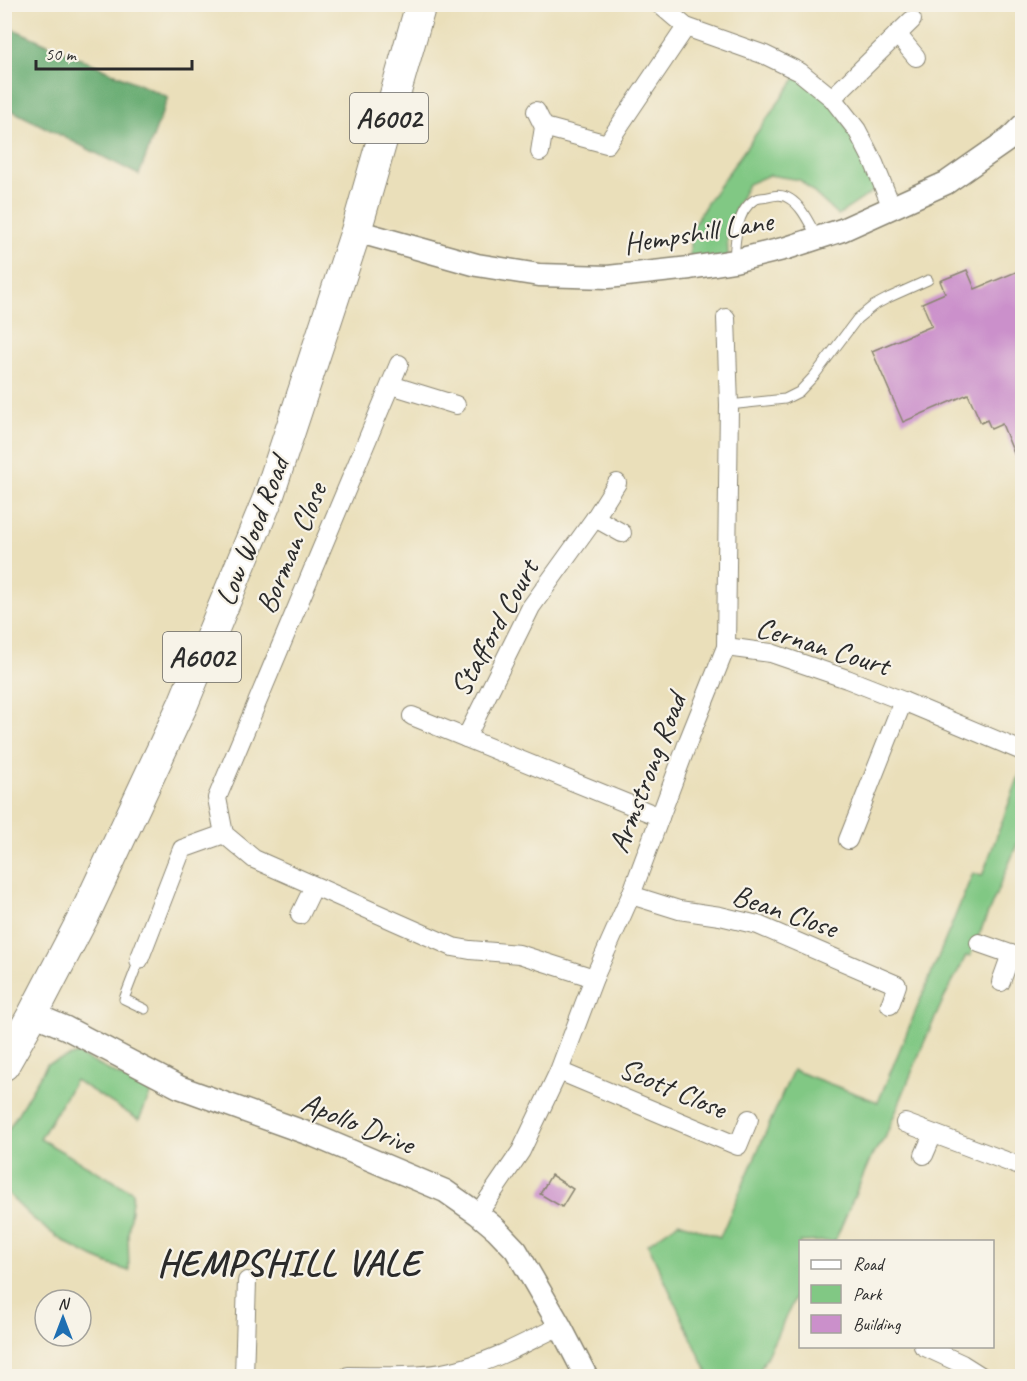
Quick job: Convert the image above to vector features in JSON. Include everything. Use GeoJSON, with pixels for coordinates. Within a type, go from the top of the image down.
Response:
{"type":"FeatureCollection","features":[{"type":"Feature","properties":{"kind":"main road","name":"Low Wood Road"},"geometry":{"type":"LineString","coordinates":[[4,1065],[85,914],[183,704],[268,498],[356,231],[422,4]]}},
{"type":"Feature","properties":{"kind":"street"},"geometry":{"type":"LineString","coordinates":[[659,4],[686,27],[765,55],[800,72],[832,98],[857,130],[874,163],[892,208]]}},
{"type":"Feature","properties":{"kind":"street"},"geometry":{"type":"LineString","coordinates":[[832,98],[912,20]]}},
{"type":"Feature","properties":{"kind":"street"},"geometry":{"type":"LineString","coordinates":[[540,152],[540,119],[607,144],[686,27]]}},
{"type":"Feature","properties":{"kind":"street"},"geometry":{"type":"LineString","coordinates":[[897,34],[916,57]]}},
{"type":"Feature","properties":{"kind":"street","name":"Hempshill Lane"},"geometry":{"type":"LineString","coordinates":[[356,231],[477,265],[539,275],[608,277],[690,268],[734,261],[818,239],[842,230],[946,183],[1009,139],[1023,126]]}},
{"type":"Feature","properties":{"kind":"street","name":"Armstrong Road"},"geometry":{"type":"LineString","coordinates":[[478,1214],[521,1151],[559,1071],[594,978],[631,895],[688,739],[726,647],[729,405],[726,318]]}},
{"type":"Feature","properties":{"kind":"street","name":"Borman Close"},"geometry":{"type":"LineString","coordinates":[[224,834],[217,798],[399,364]]}},
{"type":"Feature","properties":{"kind":"street"},"geometry":{"type":"LineString","coordinates":[[391,385],[456,405]]}},
{"type":"Feature","properties":{"kind":"street","name":"Stafford Court"},"geometry":{"type":"LineString","coordinates":[[466,738],[531,607],[617,483]]}},
{"type":"Feature","properties":{"kind":"street"},"geometry":{"type":"LineString","coordinates":[[594,518],[622,533]]}},
{"type":"Feature","properties":{"kind":"street","name":"Cernan Court"},"geometry":{"type":"LineString","coordinates":[[726,647],[771,653],[847,679],[1023,751]]}},
{"type":"Feature","properties":{"kind":"street","name":"Cernan Court"},"geometry":{"type":"LineString","coordinates":[[848,840],[903,701]]}},
{"type":"Feature","properties":{"kind":"street","name":"Stafford Court"},"geometry":{"type":"LineString","coordinates":[[412,716],[660,817]]}},
{"type":"Feature","properties":{"kind":"street"},"geometry":{"type":"LineString","coordinates":[[139,960],[182,849],[224,834],[254,859],[453,947],[519,954],[594,978]]}},
{"type":"Feature","properties":{"kind":"street"},"geometry":{"type":"LineString","coordinates":[[300,915],[314,886]]}},
{"type":"Feature","properties":{"kind":"street","name":"Bean Close"},"geometry":{"type":"LineString","coordinates":[[631,895],[679,910],[758,925],[897,985],[890,1005]]}},
{"type":"Feature","properties":{"kind":"street"},"geometry":{"type":"LineString","coordinates":[[979,943],[1017,956],[1001,982]]}},
{"type":"Feature","properties":{"kind":"street","name":"Apollo Drive"},"geometry":{"type":"LineString","coordinates":[[33,1014],[179,1087],[315,1136],[445,1191],[478,1214],[516,1250],[560,1326],[586,1377]]}},
{"type":"Feature","properties":{"kind":"street","name":"Scott Close"},"geometry":{"type":"LineString","coordinates":[[559,1071],[738,1146],[749,1119]]}},
{"type":"Feature","properties":{"kind":"street"},"geometry":{"type":"LineString","coordinates":[[905,1123],[1023,1167]]}},
{"type":"Feature","properties":{"kind":"street"},"geometry":{"type":"LineString","coordinates":[[924,1155],[933,1134]]}},
{"type":"Feature","properties":{"kind":"street"},"geometry":{"type":"LineString","coordinates":[[244,1377],[247,1281]]}},
{"type":"Feature","properties":{"kind":"street"},"geometry":{"type":"LineString","coordinates":[[348,1377],[417,1375],[465,1368],[485,1362],[560,1326]]}},
{"type":"Feature","properties":{"kind":"street"},"geometry":{"type":"LineString","coordinates":[[924,1348],[962,1364],[981,1377]]}},
{"type":"Feature","properties":{"kind":"lane"},"geometry":{"type":"LineString","coordinates":[[734,261],[735,238],[739,223],[744,210],[754,200],[782,195],[792,199],[818,239]]}},
{"type":"Feature","properties":{"kind":"lane"},"geometry":{"type":"LineString","coordinates":[[729,405],[785,399],[799,392],[857,319],[873,306],[928,280]]}},
{"type":"Feature","properties":{"kind":"lane"},"geometry":{"type":"LineString","coordinates":[[139,960],[124,999],[146,1009]]}},
{"type":"Feature","properties":{"kind":"green space"},"geometry":{"type":"Polygon","coordinates":[[[4,25],[168,97],[139,175],[5,107],[4,25]]]}},
{"type":"Feature","properties":{"kind":"green space"},"geometry":{"type":"Polygon","coordinates":[[[800,72],[832,98],[877,189],[838,215],[800,180],[769,175],[748,184],[727,233],[728,256],[690,268],[690,243],[694,224],[800,72]]]}},
{"type":"Feature","properties":{"kind":"green space"},"geometry":{"type":"Polygon","coordinates":[[[1022,768],[1022,841],[1019,840],[970,956],[966,956],[944,998],[885,1138],[872,1155],[835,1240],[799,1240],[799,1290],[757,1376],[709,1376],[648,1244],[679,1222],[720,1237],[793,1070],[878,1102],[973,873],[982,876],[1022,768]]]}},
{"type":"Feature","properties":{"kind":"green space"},"geometry":{"type":"Polygon","coordinates":[[[77,1054],[151,1092],[139,1120],[75,1080],[40,1139],[133,1192],[128,1235],[129,1271],[94,1258],[61,1240],[31,1217],[5,1190],[5,1135],[47,1064],[77,1054]]]}},
{"type":"Feature","properties":{"kind":"building"},"geometry":{"type":"Polygon","coordinates":[[[1023,269],[1022,473],[1002,424],[991,429],[987,420],[981,423],[968,394],[903,422],[872,351],[932,326],[922,303],[945,293],[940,281],[967,270],[975,289],[1023,269]]]}},
{"type":"Feature","properties":{"kind":"building"},"geometry":{"type":"Polygon","coordinates":[[[551,1175],[573,1189],[562,1207],[540,1194],[551,1175]]]}},
{"type":"Feature","properties":{"kind":"district","name":"HEMPSHILL VALE"},"geometry":{"type":"Point","coordinates":[289,1262]}}]}
